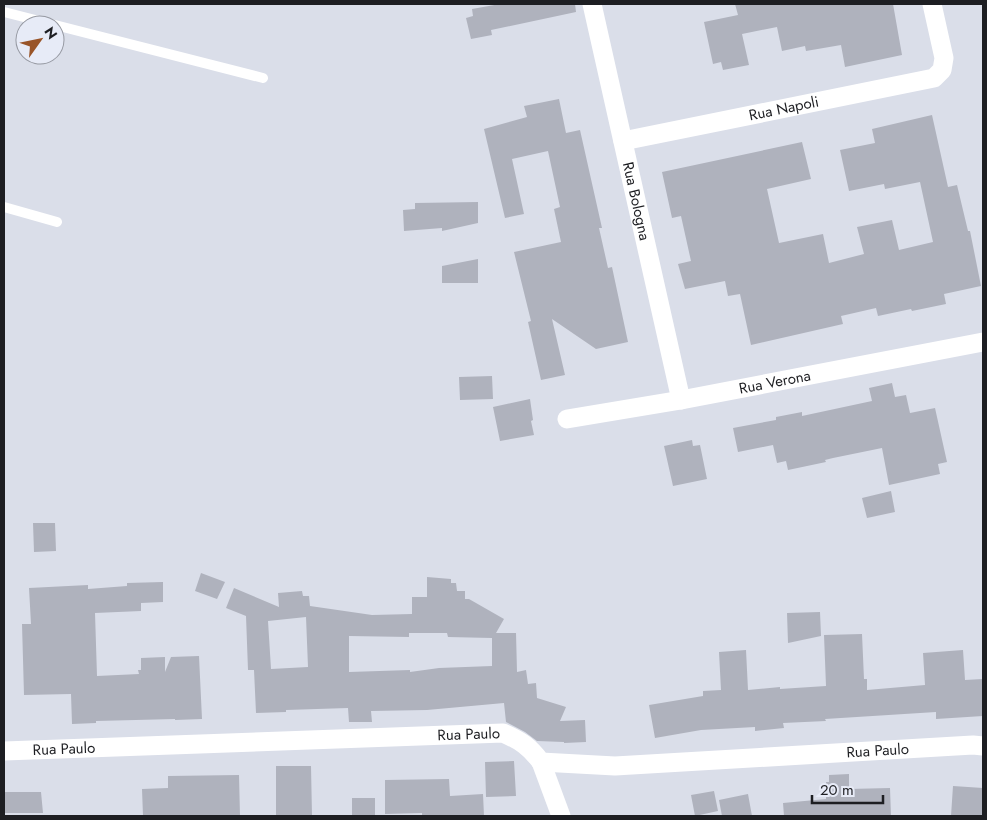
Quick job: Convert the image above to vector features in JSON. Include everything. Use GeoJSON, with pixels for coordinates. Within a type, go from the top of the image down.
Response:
{"type":"FeatureCollection","features":[{"type":"Feature","properties":{"kind":"street","name":"Rua Bologna"},"geometry":{"type":"LineString","coordinates":[[592,4],[681,400]]}},
{"type":"Feature","properties":{"kind":"street","name":"Rua Napoli"},"geometry":{"type":"LineString","coordinates":[[623,141],[934,78],[942,70],[944,58],[932,4]]}},
{"type":"Feature","properties":{"kind":"street","name":"Rua Verona"},"geometry":{"type":"LineString","coordinates":[[567,419],[681,400],[983,342]]}},
{"type":"Feature","properties":{"kind":"street","name":"Rua Paulo"},"geometry":{"type":"LineString","coordinates":[[4,751],[503,733],[522,742],[534,752],[541,762],[615,766],[983,746]]}},
{"type":"Feature","properties":{"kind":"street"},"geometry":{"type":"LineString","coordinates":[[541,762],[561,816]]}},
{"type":"Feature","properties":{"kind":"lane"},"geometry":{"type":"LineString","coordinates":[[65,28],[263,78]]}},
{"type":"Feature","properties":{"kind":"lane"},"geometry":{"type":"LineString","coordinates":[[4,207],[57,222]]}},
{"type":"Feature","properties":{"kind":"building"},"geometry":{"type":"Polygon","coordinates":[[[500,4],[575,4],[576,12],[491,30],[492,35],[471,39],[466,18],[473,16],[472,9],[500,4]]]}},
{"type":"Feature","properties":{"kind":"building"},"geometry":{"type":"Polygon","coordinates":[[[735,4],[893,4],[902,55],[845,67],[841,45],[806,51],[805,46],[782,51],[777,27],[742,34],[749,65],[723,70],[721,62],[713,64],[704,22],[738,15],[735,4]]]}},
{"type":"Feature","properties":{"kind":"building"},"geometry":{"type":"Polygon","coordinates":[[[559,99],[566,133],[580,130],[602,228],[599,228],[608,268],[612,267],[628,342],[596,349],[552,319],[565,375],[541,380],[528,322],[531,321],[514,252],[561,242],[554,209],[560,207],[548,151],[512,159],[524,214],[505,218],[484,129],[527,117],[524,106],[559,99]]]}},
{"type":"Feature","properties":{"kind":"building"},"geometry":{"type":"Polygon","coordinates":[[[932,115],[948,187],[957,185],[968,231],[970,231],[981,286],[944,294],[946,304],[878,316],[876,308],[841,316],[843,324],[751,345],[740,294],[728,296],[725,281],[685,289],[678,264],[691,261],[681,216],[672,218],[662,172],[802,142],[811,179],[767,189],[779,243],[823,234],[829,263],[864,254],[857,227],[892,220],[899,250],[933,242],[920,182],[885,189],[884,184],[849,191],[840,150],[875,143],[872,129],[932,115]]]}},
{"type":"Feature","properties":{"kind":"building"},"geometry":{"type":"Polygon","coordinates":[[[478,202],[478,223],[442,231],[442,228],[404,231],[403,210],[415,209],[415,203],[478,202]]]}},
{"type":"Feature","properties":{"kind":"building"},"geometry":{"type":"Polygon","coordinates":[[[478,259],[478,283],[442,283],[442,266],[478,259]]]}},
{"type":"Feature","properties":{"kind":"building"},"geometry":{"type":"Polygon","coordinates":[[[492,376],[493,399],[460,400],[459,377],[492,376]]]}},
{"type":"Feature","properties":{"kind":"building"},"geometry":{"type":"Polygon","coordinates":[[[892,383],[895,397],[906,395],[910,413],[935,408],[947,462],[938,464],[940,474],[889,485],[882,448],[788,470],[786,461],[777,463],[773,445],[738,452],[733,428],[776,420],[776,417],[802,412],[802,416],[872,401],[869,388],[892,383]]]}},
{"type":"Feature","properties":{"kind":"building"},"geometry":{"type":"Polygon","coordinates":[[[530,399],[534,435],[500,441],[493,407],[530,399]]]}},
{"type":"Feature","properties":{"kind":"building"},"geometry":{"type":"Polygon","coordinates":[[[692,440],[693,446],[700,445],[707,479],[673,486],[664,446],[692,440]]]}},
{"type":"Feature","properties":{"kind":"building"},"geometry":{"type":"Polygon","coordinates":[[[891,491],[895,512],[867,518],[862,498],[891,491]]]}},
{"type":"Feature","properties":{"kind":"building"},"geometry":{"type":"Polygon","coordinates":[[[33,523],[55,523],[56,551],[34,552],[33,523]]]}},
{"type":"Feature","properties":{"kind":"building"},"geometry":{"type":"Polygon","coordinates":[[[201,573],[225,582],[217,599],[195,591],[201,573]]]}},
{"type":"Feature","properties":{"kind":"building"},"geometry":{"type":"Polygon","coordinates":[[[427,577],[451,579],[451,583],[456,583],[457,591],[465,591],[465,599],[469,599],[504,619],[496,633],[516,633],[517,672],[526,670],[528,684],[536,683],[537,698],[566,707],[560,721],[585,720],[586,742],[537,741],[506,722],[504,703],[427,710],[371,711],[372,722],[349,722],[348,708],[256,713],[254,670],[248,670],[246,616],[226,608],[234,588],[279,607],[278,593],[302,591],[303,596],[309,596],[310,606],[372,615],[412,614],[412,597],[427,597],[427,577]],[[306,617],[268,621],[271,669],[308,667],[306,617]],[[409,633],[409,637],[349,636],[349,672],[410,670],[410,672],[439,668],[492,666],[492,638],[448,637],[447,633],[409,633]]]}},
{"type":"Feature","properties":{"kind":"building"},"geometry":{"type":"Polygon","coordinates":[[[163,582],[163,602],[141,603],[141,611],[95,613],[97,676],[139,674],[141,658],[165,657],[165,672],[171,657],[199,656],[202,719],[96,721],[96,723],[72,724],[71,694],[24,695],[22,624],[31,624],[29,588],[88,585],[88,589],[127,586],[127,583],[163,582]]]}},
{"type":"Feature","properties":{"kind":"building"},"geometry":{"type":"Polygon","coordinates":[[[820,612],[821,636],[788,643],[787,613],[820,612]]]}},
{"type":"Feature","properties":{"kind":"building"},"geometry":{"type":"Polygon","coordinates":[[[862,634],[864,679],[867,679],[867,690],[925,685],[923,653],[963,650],[965,680],[983,679],[983,716],[936,719],[936,712],[825,719],[826,721],[783,723],[784,728],[755,731],[755,727],[701,730],[655,738],[649,705],[703,696],[703,691],[721,690],[719,652],[746,650],[748,690],[826,686],[824,635],[862,634]]]}},
{"type":"Feature","properties":{"kind":"building"},"geometry":{"type":"Polygon","coordinates":[[[514,761],[516,796],[486,797],[485,762],[514,761]]]}},
{"type":"Feature","properties":{"kind":"building"},"geometry":{"type":"Polygon","coordinates":[[[276,766],[311,766],[312,816],[276,816],[276,766]]]}},
{"type":"Feature","properties":{"kind":"building"},"geometry":{"type":"Polygon","coordinates":[[[849,774],[849,789],[890,788],[891,816],[784,816],[783,803],[826,799],[826,782],[829,782],[829,775],[849,774]]]}},
{"type":"Feature","properties":{"kind":"building"},"geometry":{"type":"Polygon","coordinates":[[[239,775],[240,816],[143,816],[142,789],[168,788],[168,776],[239,775]]]}},
{"type":"Feature","properties":{"kind":"building"},"geometry":{"type":"Polygon","coordinates":[[[449,779],[450,796],[483,794],[484,816],[422,816],[422,813],[385,814],[385,780],[449,779]]]}},
{"type":"Feature","properties":{"kind":"building"},"geometry":{"type":"Polygon","coordinates":[[[953,786],[983,788],[983,816],[951,816],[953,786]]]}},
{"type":"Feature","properties":{"kind":"building"},"geometry":{"type":"Polygon","coordinates":[[[714,791],[718,811],[695,816],[691,795],[714,791]]]}},
{"type":"Feature","properties":{"kind":"building"},"geometry":{"type":"Polygon","coordinates":[[[4,792],[41,792],[43,813],[4,813],[4,792]]]}},
{"type":"Feature","properties":{"kind":"building"},"geometry":{"type":"Polygon","coordinates":[[[748,794],[752,816],[722,816],[719,800],[748,794]]]}},
{"type":"Feature","properties":{"kind":"building"},"geometry":{"type":"Polygon","coordinates":[[[352,798],[375,798],[375,816],[352,816],[352,798]]]}}]}
